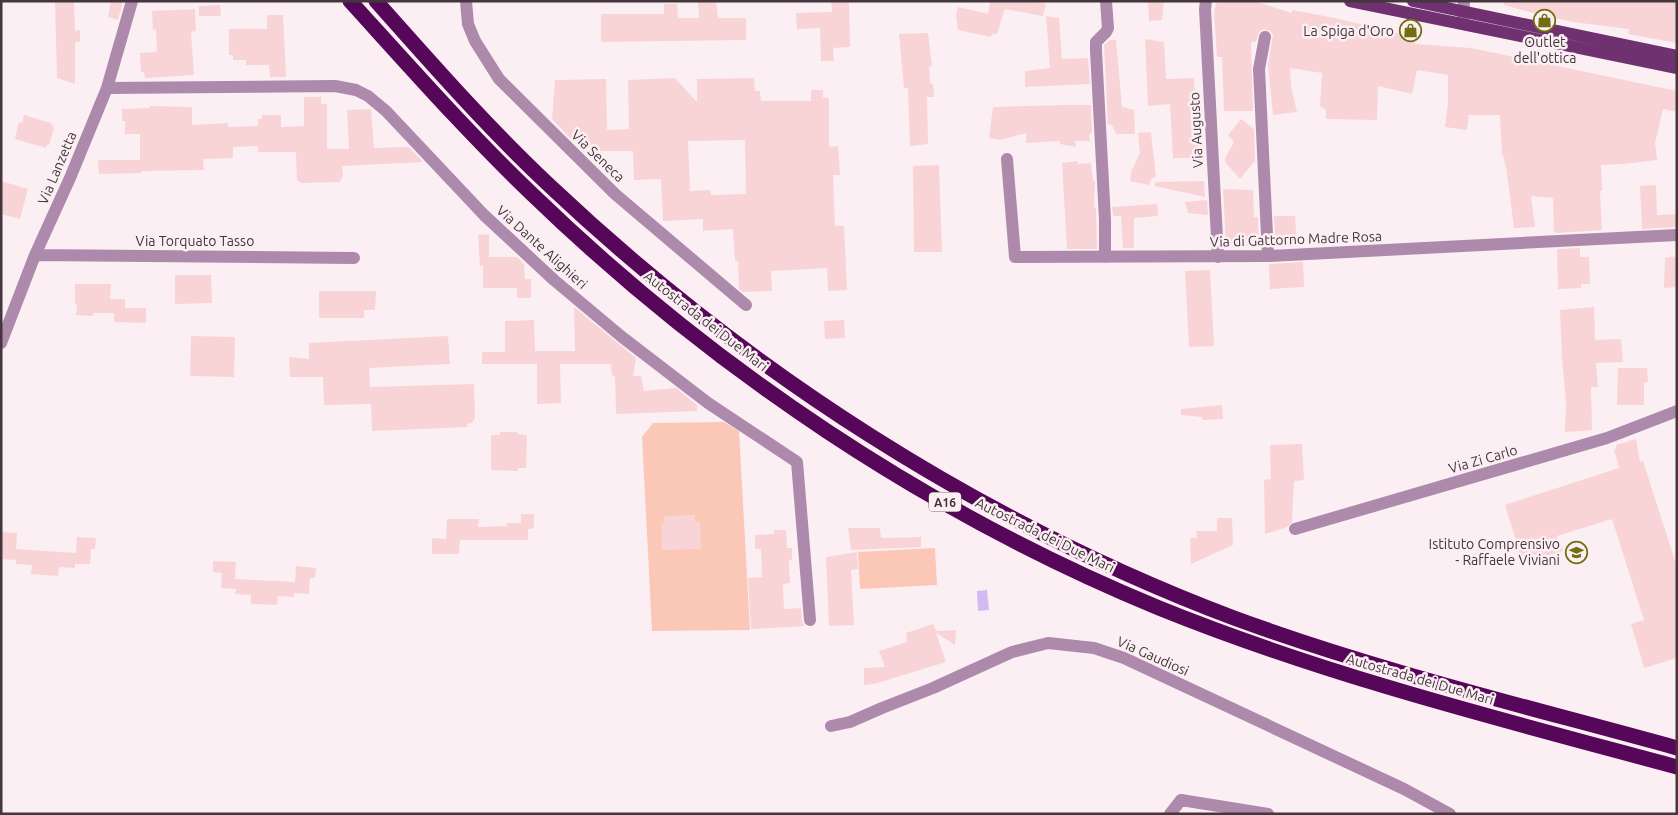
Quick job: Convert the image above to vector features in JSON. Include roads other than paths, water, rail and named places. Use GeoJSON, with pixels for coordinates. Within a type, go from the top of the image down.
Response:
{"type":"FeatureCollection","features":[{"type":"Feature","properties":{"kind":"highway","name":"Autostrada dei Due Mari"},"geometry":{"type":"LineString","coordinates":[[350,1],[483,146],[583,242],[647,297],[706,344],[820,425],[954,508],[1055,560],[1157,607],[1296,659],[1378,685],[1677,768]]}},
{"type":"Feature","properties":{"kind":"highway","name":"Autostrada dei Due Mari"},"geometry":{"type":"LineString","coordinates":[[376,1],[496,132],[561,197],[659,283],[717,329],[815,399],[900,455],[964,492],[1096,559],[1165,590],[1234,617],[1374,664],[1677,748]]}},
{"type":"Feature","properties":{"kind":"main road"},"geometry":{"type":"LineString","coordinates":[[1350,1],[1463,12],[1677,68]]}},
{"type":"Feature","properties":{"kind":"main road"},"geometry":{"type":"LineString","coordinates":[[1413,1],[1677,56]]}},
{"type":"Feature","properties":{"kind":"street","name":"Via Lanzetta"},"geometry":{"type":"LineString","coordinates":[[1,343],[35,255],[70,178],[107,88],[132,1]]}},
{"type":"Feature","properties":{"kind":"street","name":"Via Seneca"},"geometry":{"type":"LineString","coordinates":[[466,1],[468,24],[471,32],[499,79],[615,194],[746,306]]}},
{"type":"Feature","properties":{"kind":"street"},"geometry":{"type":"LineString","coordinates":[[1105,257],[1105,220],[1096,42],[1108,28],[1106,1]]}},
{"type":"Feature","properties":{"kind":"street","name":"Via Augusto"},"geometry":{"type":"LineString","coordinates":[[1206,1],[1218,257]]}},
{"type":"Feature","properties":{"kind":"street"},"geometry":{"type":"LineString","coordinates":[[1265,37],[1259,69],[1268,256]]}},
{"type":"Feature","properties":{"kind":"street","name":"Via Dante Alighieri"},"geometry":{"type":"LineString","coordinates":[[107,88],[336,86],[356,90],[368,96],[386,111],[471,202],[554,280],[622,337],[708,403],[797,462],[810,620]]}},
{"type":"Feature","properties":{"kind":"street","name":"Via di Gattorno Madre Rosa"},"geometry":{"type":"LineString","coordinates":[[1007,159],[1015,257],[1268,256],[1677,235]]}},
{"type":"Feature","properties":{"kind":"street","name":"Via Torquato Tasso"},"geometry":{"type":"LineString","coordinates":[[35,255],[354,258]]}},
{"type":"Feature","properties":{"kind":"street","name":"Via Zi Carlo"},"geometry":{"type":"LineString","coordinates":[[1295,529],[1607,438],[1677,411]]}},
{"type":"Feature","properties":{"kind":"street","name":"Via Gaudiosi"},"geometry":{"type":"LineString","coordinates":[[832,726],[850,722],[933,688],[1012,652],[1048,643],[1094,648],[1124,658],[1404,789],[1450,814]]}},
{"type":"Feature","properties":{"kind":"street"},"geometry":{"type":"LineString","coordinates":[[1170,814],[1181,800],[1268,814]]}},
{"type":"Feature","properties":{"kind":"place","name":"Outlet dell'ottica"},"geometry":{"type":"Point","coordinates":[1545,20]}},
{"type":"Feature","properties":{"kind":"place","name":"La Spiga d'Oro"},"geometry":{"type":"Point","coordinates":[1410,31]}},
{"type":"Feature","properties":{"kind":"place","name":"Istituto Comprensivo - Raffaele Viviani"},"geometry":{"type":"Point","coordinates":[1576,552]}}]}
